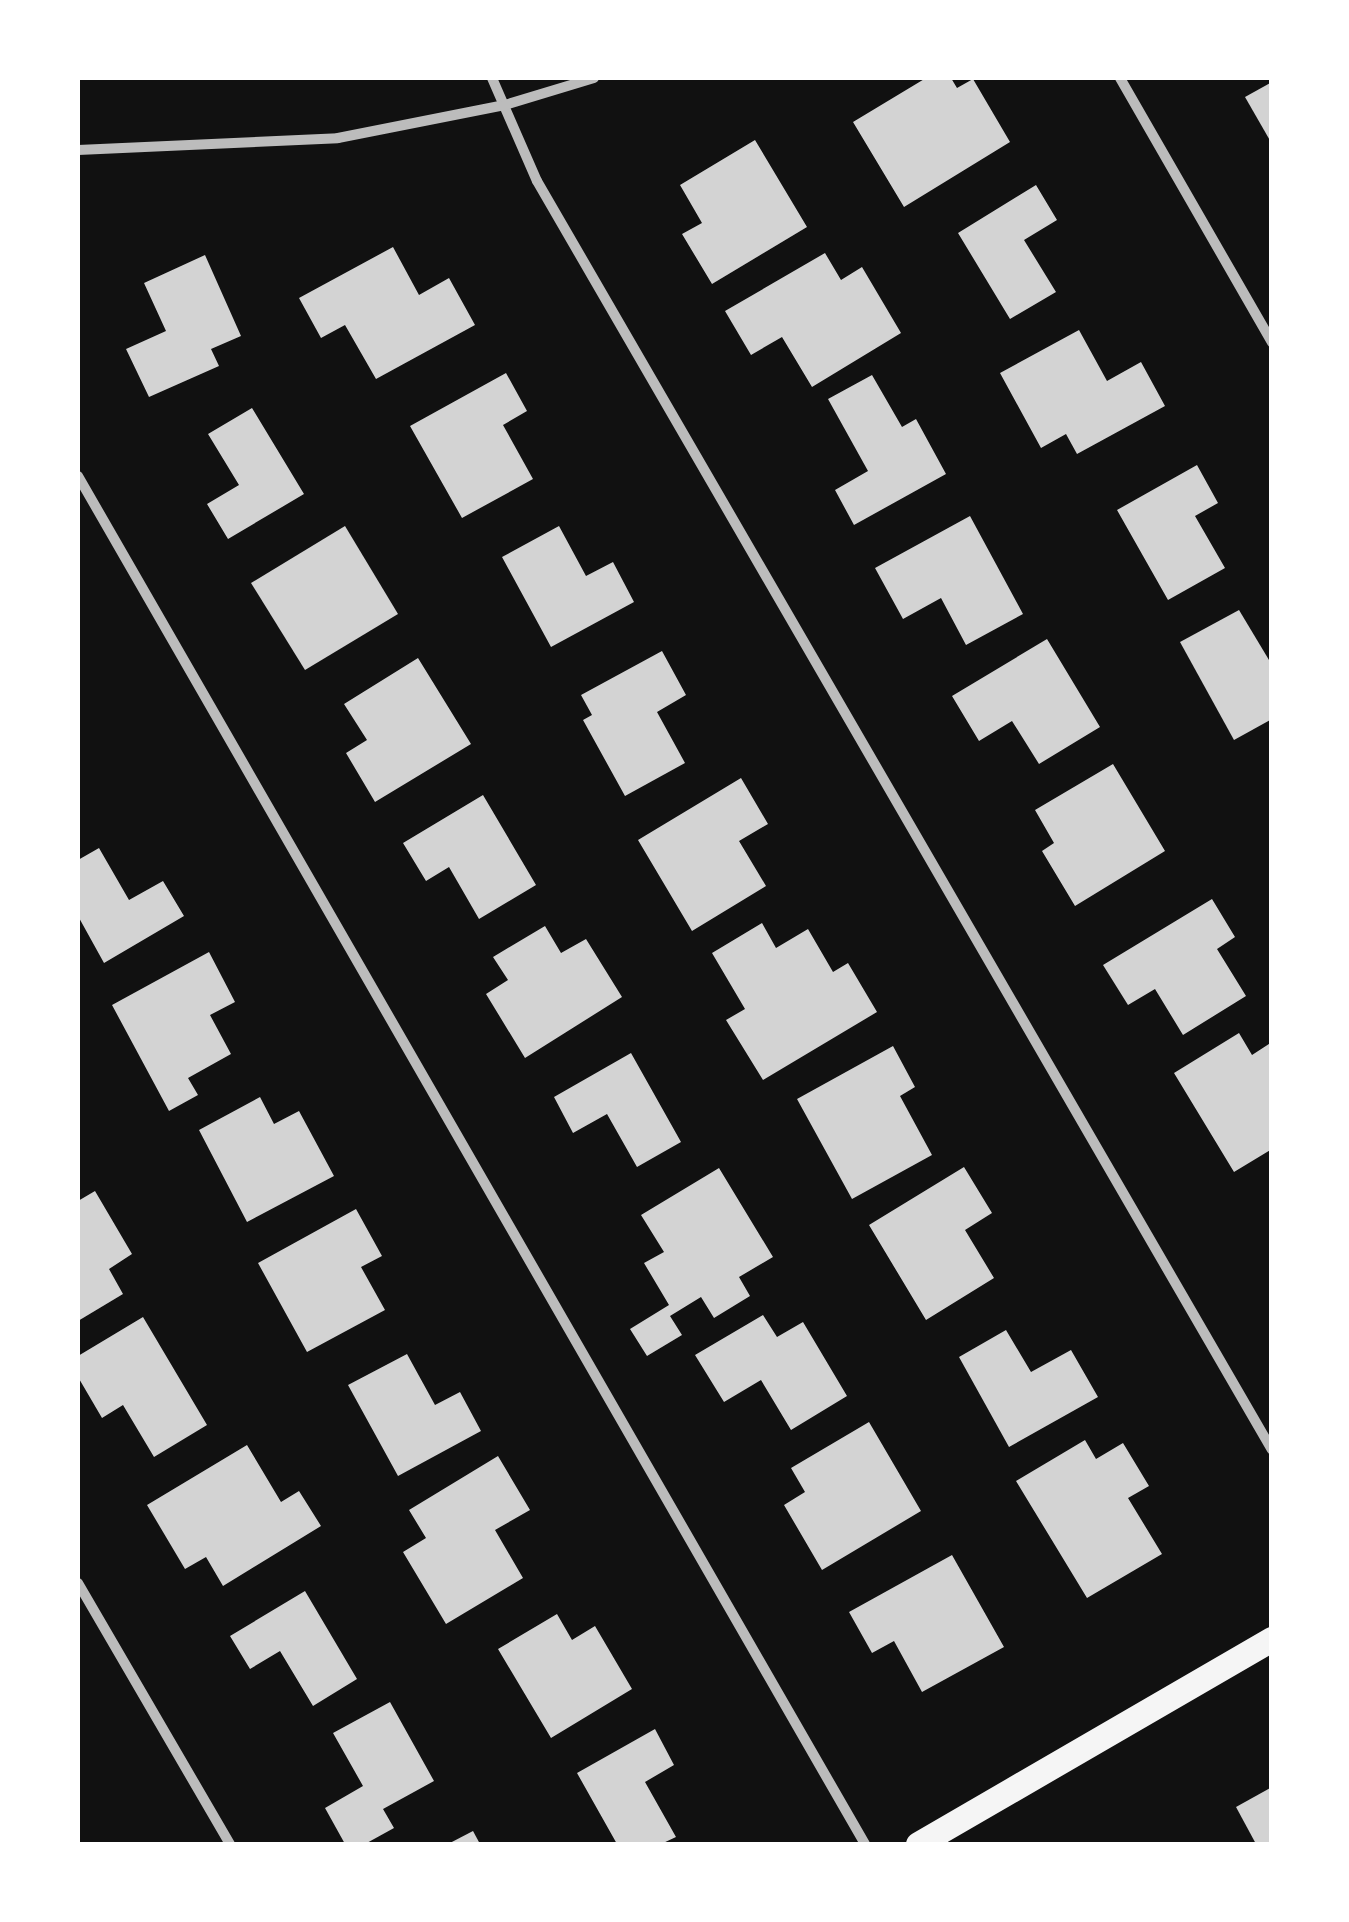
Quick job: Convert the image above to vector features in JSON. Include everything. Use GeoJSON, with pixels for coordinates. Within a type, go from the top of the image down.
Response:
{"type":"FeatureCollection","features":[{"type":"Feature","properties":{"kind":"main road"},"geometry":{"type":"LineString","coordinates":[[918,1844],[1272,1639]]}},
{"type":"Feature","properties":{"kind":"street"},"geometry":{"type":"LineString","coordinates":[[492,78],[547,198],[1272,1450]]}},
{"type":"Feature","properties":{"kind":"street"},"geometry":{"type":"LineString","coordinates":[[78,150],[338,138],[505,106],[594,78]]}},
{"type":"Feature","properties":{"kind":"street"},"geometry":{"type":"LineString","coordinates":[[1120,78],[1272,342]]}},
{"type":"Feature","properties":{"kind":"street"},"geometry":{"type":"LineString","coordinates":[[78,476],[864,1844]]}},
{"type":"Feature","properties":{"kind":"street"},"geometry":{"type":"LineString","coordinates":[[78,1583],[230,1844]]}},
{"type":"Feature","properties":{"kind":"building"},"geometry":{"type":"Polygon","coordinates":[[[926,78],[951,78],[957,88],[973,79],[1010,142],[904,207],[853,122],[926,78]]]}},
{"type":"Feature","properties":{"kind":"building"},"geometry":{"type":"Polygon","coordinates":[[[1272,82],[1272,144],[1245,97],[1272,82]]]}},
{"type":"Feature","properties":{"kind":"building"},"geometry":{"type":"Polygon","coordinates":[[[755,140],[807,227],[712,284],[682,234],[702,223],[680,185],[755,140]]]}},
{"type":"Feature","properties":{"kind":"building"},"geometry":{"type":"Polygon","coordinates":[[[1036,185],[1057,220],[1024,240],[1056,292],[1010,319],[958,233],[1036,185]]]}},
{"type":"Feature","properties":{"kind":"building"},"geometry":{"type":"Polygon","coordinates":[[[393,247],[419,295],[449,278],[475,325],[376,379],[345,325],[321,338],[299,298],[393,247]]]}},
{"type":"Feature","properties":{"kind":"building"},"geometry":{"type":"Polygon","coordinates":[[[825,253],[841,280],[862,267],[901,333],[812,387],[782,337],[751,355],[725,311],[825,253]]]}},
{"type":"Feature","properties":{"kind":"building"},"geometry":{"type":"Polygon","coordinates":[[[205,255],[241,336],[211,349],[219,366],[149,397],[126,349],[166,331],[144,283],[205,255]]]}},
{"type":"Feature","properties":{"kind":"building"},"geometry":{"type":"Polygon","coordinates":[[[1079,330],[1107,381],[1141,362],[1165,406],[1077,454],[1066,434],[1041,448],[1000,373],[1079,330]]]}},
{"type":"Feature","properties":{"kind":"building"},"geometry":{"type":"Polygon","coordinates":[[[506,373],[527,411],[503,425],[533,479],[462,518],[410,426],[506,373]]]}},
{"type":"Feature","properties":{"kind":"building"},"geometry":{"type":"Polygon","coordinates":[[[872,375],[902,427],[916,419],[946,474],[854,525],[835,490],[868,471],[828,399],[872,375]]]}},
{"type":"Feature","properties":{"kind":"building"},"geometry":{"type":"Polygon","coordinates":[[[252,408],[304,494],[228,539],[207,504],[239,485],[208,434],[252,408]]]}},
{"type":"Feature","properties":{"kind":"building"},"geometry":{"type":"Polygon","coordinates":[[[1197,465],[1218,503],[1195,516],[1225,568],[1168,600],[1117,510],[1197,465]]]}},
{"type":"Feature","properties":{"kind":"building"},"geometry":{"type":"Polygon","coordinates":[[[970,516],[1023,614],[966,645],[941,598],[903,619],[875,568],[970,516]]]}},
{"type":"Feature","properties":{"kind":"building"},"geometry":{"type":"Polygon","coordinates":[[[345,526],[398,614],[305,670],[251,583],[345,526]]]}},
{"type":"Feature","properties":{"kind":"building"},"geometry":{"type":"Polygon","coordinates":[[[559,526],[586,576],[613,562],[634,602],[551,647],[502,557],[559,526]]]}},
{"type":"Feature","properties":{"kind":"building"},"geometry":{"type":"Polygon","coordinates":[[[1239,610],[1272,665],[1272,719],[1234,740],[1180,642],[1239,610]]]}},
{"type":"Feature","properties":{"kind":"building"},"geometry":{"type":"Polygon","coordinates":[[[1047,639],[1100,727],[1039,764],[1012,721],[979,741],[952,696],[1047,639]]]}},
{"type":"Feature","properties":{"kind":"building"},"geometry":{"type":"Polygon","coordinates":[[[662,651],[686,695],[657,712],[685,763],[625,796],[583,720],[592,715],[581,695],[662,651]]]}},
{"type":"Feature","properties":{"kind":"building"},"geometry":{"type":"Polygon","coordinates":[[[418,658],[471,744],[375,802],[346,753],[367,740],[344,704],[418,658]]]}},
{"type":"Feature","properties":{"kind":"building"},"geometry":{"type":"Polygon","coordinates":[[[1113,764],[1165,851],[1075,906],[1042,851],[1054,843],[1035,810],[1113,764]]]}},
{"type":"Feature","properties":{"kind":"building"},"geometry":{"type":"Polygon","coordinates":[[[741,778],[768,824],[739,841],[766,886],[692,931],[638,840],[741,778]]]}},
{"type":"Feature","properties":{"kind":"building"},"geometry":{"type":"Polygon","coordinates":[[[483,795],[536,885],[479,919],[449,867],[426,881],[403,843],[483,795]]]}},
{"type":"Feature","properties":{"kind":"building"},"geometry":{"type":"Polygon","coordinates":[[[99,848],[129,900],[163,881],[184,916],[104,963],[78,916],[78,860],[99,848]]]}},
{"type":"Feature","properties":{"kind":"building"},"geometry":{"type":"Polygon","coordinates":[[[1212,899],[1235,937],[1217,949],[1246,996],[1183,1035],[1155,989],[1128,1005],[1103,965],[1212,899]]]}},
{"type":"Feature","properties":{"kind":"building"},"geometry":{"type":"Polygon","coordinates":[[[762,923],[776,948],[808,929],[833,972],[848,963],[877,1012],[763,1080],[726,1020],[745,1009],[712,953],[762,923]]]}},
{"type":"Feature","properties":{"kind":"building"},"geometry":{"type":"Polygon","coordinates":[[[545,926],[561,953],[586,939],[622,997],[525,1058],[486,994],[508,980],[493,957],[545,926]]]}},
{"type":"Feature","properties":{"kind":"building"},"geometry":{"type":"Polygon","coordinates":[[[209,952],[235,1002],[210,1015],[231,1054],[188,1078],[198,1095],[169,1111],[112,1005],[209,952]]]}},
{"type":"Feature","properties":{"kind":"building"},"geometry":{"type":"Polygon","coordinates":[[[1239,1033],[1252,1055],[1272,1042],[1272,1149],[1234,1172],[1174,1073],[1239,1033]]]}},
{"type":"Feature","properties":{"kind":"building"},"geometry":{"type":"Polygon","coordinates":[[[893,1046],[915,1087],[900,1096],[932,1155],[852,1199],[797,1099],[893,1046]]]}},
{"type":"Feature","properties":{"kind":"building"},"geometry":{"type":"Polygon","coordinates":[[[631,1053],[681,1142],[637,1167],[607,1114],[573,1133],[554,1097],[631,1053]]]}},
{"type":"Feature","properties":{"kind":"building"},"geometry":{"type":"Polygon","coordinates":[[[260,1097],[274,1124],[299,1111],[334,1176],[247,1222],[199,1130],[260,1097]]]}},
{"type":"Feature","properties":{"kind":"building"},"geometry":{"type":"Polygon","coordinates":[[[964,1167],[992,1213],[965,1230],[994,1278],[926,1320],[869,1225],[964,1167]]]}},
{"type":"Feature","properties":{"kind":"building"},"geometry":{"type":"Polygon","coordinates":[[[719,1168],[773,1257],[739,1277],[750,1296],[714,1318],[701,1297],[670,1316],[682,1335],[647,1356],[630,1329],[669,1305],[644,1263],[664,1252],[641,1215],[719,1168]]]}},
{"type":"Feature","properties":{"kind":"building"},"geometry":{"type":"Polygon","coordinates":[[[95,1191],[132,1254],[109,1269],[123,1294],[78,1321],[78,1201],[95,1191]]]}},
{"type":"Feature","properties":{"kind":"building"},"geometry":{"type":"Polygon","coordinates":[[[356,1209],[382,1256],[361,1267],[385,1310],[307,1352],[258,1263],[356,1209]]]}},
{"type":"Feature","properties":{"kind":"building"},"geometry":{"type":"Polygon","coordinates":[[[763,1315],[777,1337],[803,1322],[847,1396],[791,1430],[761,1380],[724,1402],[695,1355],[763,1315]]]}},
{"type":"Feature","properties":{"kind":"building"},"geometry":{"type":"Polygon","coordinates":[[[143,1317],[207,1425],[154,1457],[123,1405],[102,1418],[78,1377],[78,1356],[143,1317]]]}},
{"type":"Feature","properties":{"kind":"building"},"geometry":{"type":"Polygon","coordinates":[[[1006,1330],[1031,1372],[1071,1350],[1098,1397],[1009,1447],[959,1357],[1006,1330]]]}},
{"type":"Feature","properties":{"kind":"building"},"geometry":{"type":"Polygon","coordinates":[[[407,1354],[435,1405],[460,1392],[481,1431],[398,1476],[348,1385],[407,1354]]]}},
{"type":"Feature","properties":{"kind":"building"},"geometry":{"type":"Polygon","coordinates":[[[869,1422],[921,1511],[822,1570],[784,1505],[805,1492],[791,1468],[869,1422]]]}},
{"type":"Feature","properties":{"kind":"building"},"geometry":{"type":"Polygon","coordinates":[[[1085,1440],[1096,1459],[1123,1443],[1149,1486],[1128,1498],[1162,1554],[1087,1598],[1016,1481],[1085,1440]]]}},
{"type":"Feature","properties":{"kind":"building"},"geometry":{"type":"Polygon","coordinates":[[[247,1445],[281,1502],[299,1491],[321,1526],[223,1586],[206,1557],[185,1569],[147,1505],[247,1445]]]}},
{"type":"Feature","properties":{"kind":"building"},"geometry":{"type":"Polygon","coordinates":[[[498,1456],[530,1510],[495,1530],[523,1578],[446,1624],[403,1552],[426,1538],[409,1510],[498,1456]]]}},
{"type":"Feature","properties":{"kind":"building"},"geometry":{"type":"Polygon","coordinates":[[[952,1555],[1004,1647],[922,1692],[894,1641],[872,1653],[849,1612],[952,1555]]]}},
{"type":"Feature","properties":{"kind":"building"},"geometry":{"type":"Polygon","coordinates":[[[305,1591],[357,1679],[313,1706],[280,1651],[250,1669],[230,1636],[305,1591]]]}},
{"type":"Feature","properties":{"kind":"building"},"geometry":{"type":"Polygon","coordinates":[[[557,1614],[572,1640],[595,1626],[632,1689],[551,1738],[498,1649],[557,1614]]]}},
{"type":"Feature","properties":{"kind":"building"},"geometry":{"type":"Polygon","coordinates":[[[390,1702],[434,1781],[383,1809],[394,1828],[365,1844],[345,1844],[325,1808],[363,1786],[333,1733],[390,1702]]]}},
{"type":"Feature","properties":{"kind":"building"},"geometry":{"type":"Polygon","coordinates":[[[655,1729],[674,1765],[645,1782],[676,1837],[661,1844],[617,1844],[577,1773],[655,1729]]]}},
{"type":"Feature","properties":{"kind":"building"},"geometry":{"type":"Polygon","coordinates":[[[1272,1787],[1272,1844],[1256,1844],[1236,1807],[1272,1787]]]}},
{"type":"Feature","properties":{"kind":"building"},"geometry":{"type":"Polygon","coordinates":[[[473,1831],[480,1844],[448,1844],[473,1831]]]}}]}
